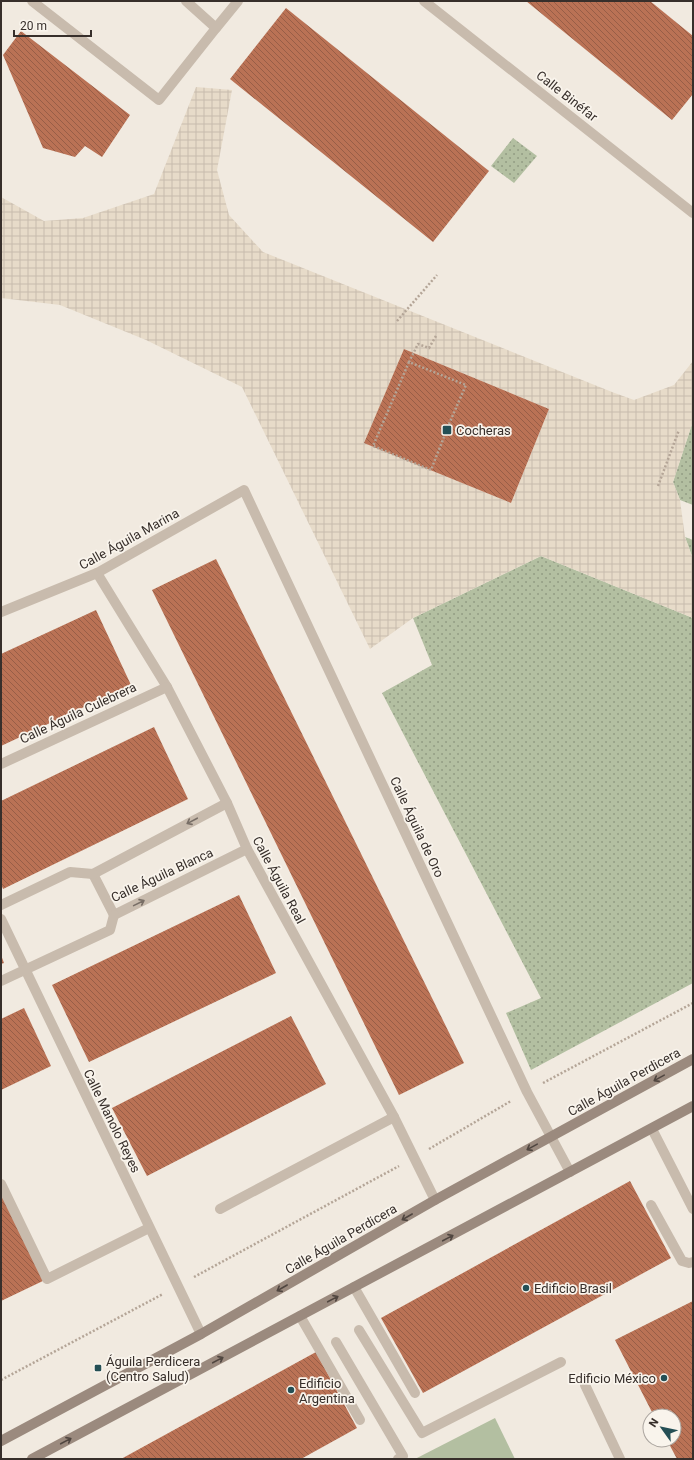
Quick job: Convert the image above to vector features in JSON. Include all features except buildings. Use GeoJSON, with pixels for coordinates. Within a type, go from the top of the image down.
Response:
{"type":"FeatureCollection","features":[{"type":"Feature","properties":{"kind":"street"},"geometry":{"type":"LineString","coordinates":[[32,1],[159,100],[238,1]]}},
{"type":"Feature","properties":{"kind":"street"},"geometry":{"type":"LineString","coordinates":[[186,1],[216,28]]}},
{"type":"Feature","properties":{"kind":"street","name":"Calle Binéfar"},"geometry":{"type":"LineString","coordinates":[[424,1],[692,210]]}},
{"type":"Feature","properties":{"kind":"street","name":"Calle Águila Marina"},"geometry":{"type":"LineString","coordinates":[[1,612],[97,573],[244,490]]}},
{"type":"Feature","properties":{"kind":"street","name":"Calle Águila de Oro"},"geometry":{"type":"LineString","coordinates":[[244,490],[524,1085],[570,1172]]}},
{"type":"Feature","properties":{"kind":"street","name":"Calle Águila Real"},"geometry":{"type":"LineString","coordinates":[[97,573],[167,687],[227,803],[247,849],[394,1117],[435,1200]]}},
{"type":"Feature","properties":{"kind":"street","name":"Calle Águila Culebrera"},"geometry":{"type":"LineString","coordinates":[[1,764],[167,687]]}},
{"type":"Feature","properties":{"kind":"street"},"geometry":{"type":"LineString","coordinates":[[1,905],[70,872],[93,874],[227,803]]}},
{"type":"Feature","properties":{"kind":"street","name":"Calle Águila Blanca"},"geometry":{"type":"LineString","coordinates":[[93,874],[114,915],[247,849]]}},
{"type":"Feature","properties":{"kind":"street"},"geometry":{"type":"LineString","coordinates":[[1,982],[110,930],[114,915]]}},
{"type":"Feature","properties":{"kind":"street","name":"Calle Manolo Reyes"},"geometry":{"type":"LineString","coordinates":[[1,919],[201,1334]]}},
{"type":"Feature","properties":{"kind":"street","name":"Calle Águila Perdicera"},"geometry":{"type":"LineString","coordinates":[[1,1441],[201,1334],[435,1200],[693,1059]]}},
{"type":"Feature","properties":{"kind":"street"},"geometry":{"type":"LineString","coordinates":[[32,1459],[693,1106]]}},
{"type":"Feature","properties":{"kind":"street"},"geometry":{"type":"LineString","coordinates":[[220,1209],[394,1117]]}},
{"type":"Feature","properties":{"kind":"street"},"geometry":{"type":"LineString","coordinates":[[652,1129],[693,1209]]}},
{"type":"Feature","properties":{"kind":"street"},"geometry":{"type":"LineString","coordinates":[[1,1184],[47,1279],[149,1228]]}},
{"type":"Feature","properties":{"kind":"street"},"geometry":{"type":"LineString","coordinates":[[651,1205],[682,1261],[689,1263],[693,1262]]}},
{"type":"Feature","properties":{"kind":"street"},"geometry":{"type":"LineString","coordinates":[[354,1287],[415,1393]]}},
{"type":"Feature","properties":{"kind":"street"},"geometry":{"type":"LineString","coordinates":[[300,1316],[360,1420]]}},
{"type":"Feature","properties":{"kind":"street"},"geometry":{"type":"LineString","coordinates":[[359,1330],[422,1433],[561,1362]]}},
{"type":"Feature","properties":{"kind":"street"},"geometry":{"type":"LineString","coordinates":[[336,1342],[403,1456],[398,1459]]}},
{"type":"Feature","properties":{"kind":"street"},"geometry":{"type":"LineString","coordinates":[[585,1385],[620,1459]]}},
{"type":"Feature","properties":{"kind":"path"},"geometry":{"type":"LineString","coordinates":[[397,321],[436,276]]}},
{"type":"Feature","properties":{"kind":"path"},"geometry":{"type":"LineString","coordinates":[[436,336],[429,348],[418,344],[373,446],[431,470],[444,437]]}},
{"type":"Feature","properties":{"kind":"path"},"geometry":{"type":"LineString","coordinates":[[409,362],[466,385],[449,424]]}},
{"type":"Feature","properties":{"kind":"path"},"geometry":{"type":"LineString","coordinates":[[658,486],[679,430]]}},
{"type":"Feature","properties":{"kind":"path"},"geometry":{"type":"LineString","coordinates":[[543,1084],[693,1003]]}},
{"type":"Feature","properties":{"kind":"path"},"geometry":{"type":"LineString","coordinates":[[427,1150],[517,1098]]}},
{"type":"Feature","properties":{"kind":"path"},"geometry":{"type":"LineString","coordinates":[[1,1380],[390,1171]]}},
{"type":"Feature","properties":{"kind":"green space"},"geometry":{"type":"Polygon","coordinates":[[[513,138],[537,156],[514,183],[491,166],[513,138]]]}},
{"type":"Feature","properties":{"kind":"green space"},"geometry":{"type":"Polygon","coordinates":[[[693,421],[693,505],[680,500],[673,482],[693,421]]]}},
{"type":"Feature","properties":{"kind":"green space"},"geometry":{"type":"Polygon","coordinates":[[[685,537],[693,540],[693,559],[685,537]]]}},
{"type":"Feature","properties":{"kind":"green space"},"geometry":{"type":"Polygon","coordinates":[[[541,556],[693,618],[693,983],[531,1070],[506,1013],[541,998],[382,693],[432,665],[413,618],[541,556]]]}},
{"type":"Feature","properties":{"kind":"green space"},"geometry":{"type":"Polygon","coordinates":[[[495,1418],[515,1459],[415,1459],[495,1418]]]}},
{"type":"Feature","properties":{"kind":"shaded area"},"geometry":{"type":"Polygon","coordinates":[[[196,87],[232,90],[217,170],[229,215],[263,252],[634,400],[674,385],[693,361],[693,421],[673,482],[680,500],[685,537],[693,559],[693,618],[541,556],[413,618],[370,649],[242,387],[146,340],[60,305],[1,298],[1,197],[44,221],[83,218],[154,194],[196,87]],[[404,349],[365,443],[511,503],[549,409],[404,349]]]}},
{"type":"Feature","properties":{"kind":"place","name":"Cocheras"},"geometry":{"type":"Point","coordinates":[447,430]}},
{"type":"Feature","properties":{"kind":"place","name":"Edificio Brasil"},"geometry":{"type":"Point","coordinates":[526,1288]}},
{"type":"Feature","properties":{"kind":"place","name":"Águila Perdicera (Centro Salud)"},"geometry":{"type":"Point","coordinates":[98,1368]}},
{"type":"Feature","properties":{"kind":"place","name":"Edificio México"},"geometry":{"type":"Point","coordinates":[664,1378]}},
{"type":"Feature","properties":{"kind":"place","name":"Edificio Argentina"},"geometry":{"type":"Point","coordinates":[291,1390]}}]}
